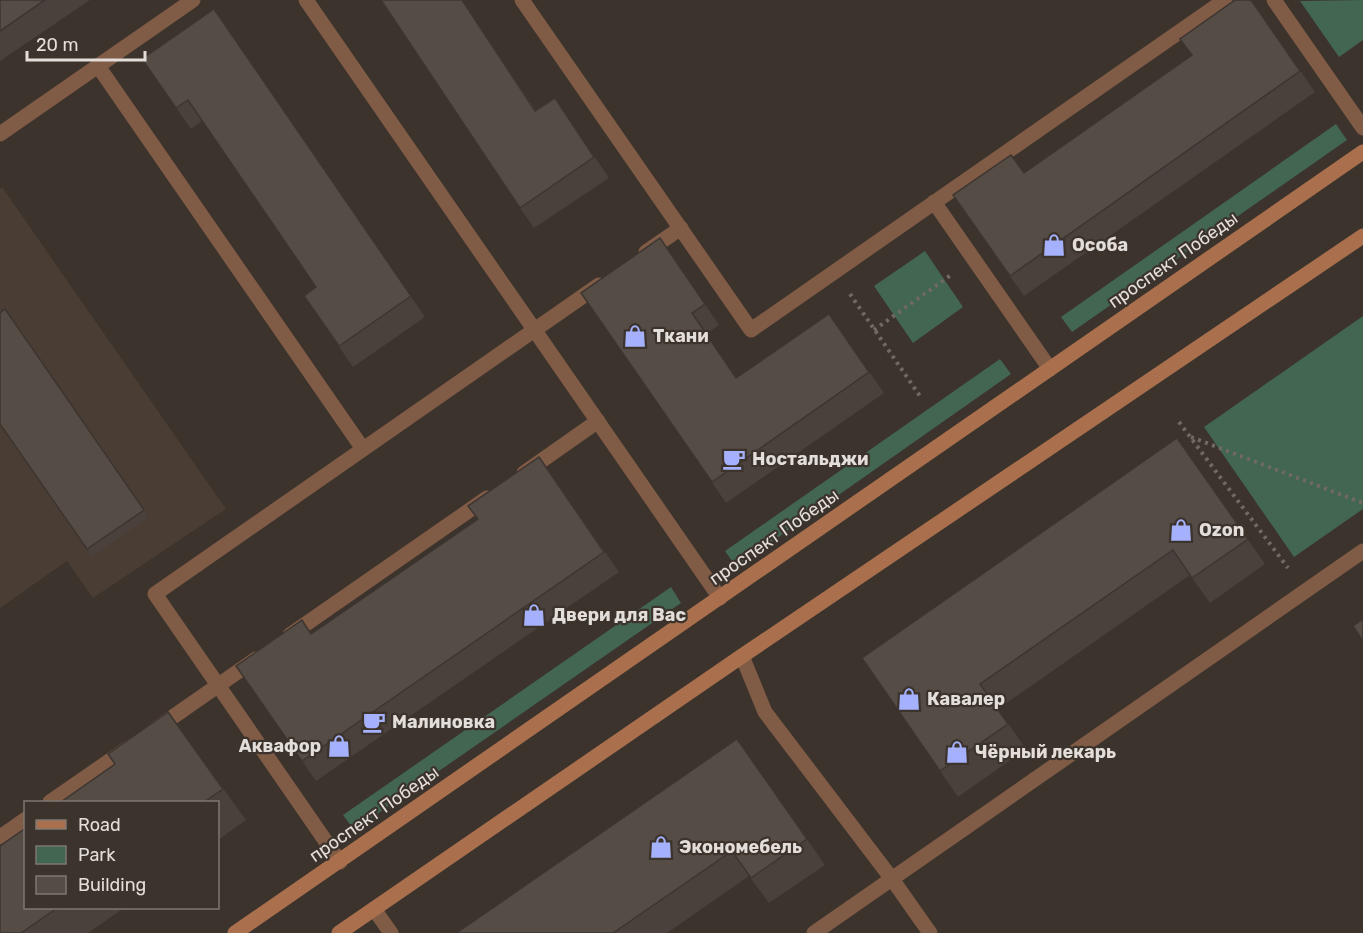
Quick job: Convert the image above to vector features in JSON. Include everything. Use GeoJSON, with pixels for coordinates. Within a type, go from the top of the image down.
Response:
{"type":"FeatureCollection","features":[{"type":"Feature","properties":{"kind":"main road","name":"проспект Победы"},"geometry":{"type":"LineString","coordinates":[[235,933],[1363,152]]}},
{"type":"Feature","properties":{"kind":"main road"},"geometry":{"type":"LineString","coordinates":[[339,933],[742,656],[1363,236]]}},
{"type":"Feature","properties":{"kind":"street"},"geometry":{"type":"LineString","coordinates":[[0,134],[193,0]]}},
{"type":"Feature","properties":{"kind":"street"},"geometry":{"type":"LineString","coordinates":[[306,0],[720,598]]}},
{"type":"Feature","properties":{"kind":"street"},"geometry":{"type":"LineString","coordinates":[[522,0],[751,330],[1225,0]]}},
{"type":"Feature","properties":{"kind":"street"},"geometry":{"type":"LineString","coordinates":[[1274,0],[1363,128]]}},
{"type":"Feature","properties":{"kind":"street"},"geometry":{"type":"LineString","coordinates":[[98,66],[363,449]]}},
{"type":"Feature","properties":{"kind":"street"},"geometry":{"type":"LineString","coordinates":[[934,202],[1050,369]]}},
{"type":"Feature","properties":{"kind":"street"},"geometry":{"type":"LineString","coordinates":[[632,262],[681,228]]}},
{"type":"Feature","properties":{"kind":"street"},"geometry":{"type":"LineString","coordinates":[[340,862],[155,594],[612,276]]}},
{"type":"Feature","properties":{"kind":"street"},"geometry":{"type":"LineString","coordinates":[[51,801],[598,421]]}},
{"type":"Feature","properties":{"kind":"street"},"geometry":{"type":"LineString","coordinates":[[814,933],[1363,551]]}},
{"type":"Feature","properties":{"kind":"street"},"geometry":{"type":"LineString","coordinates":[[742,656],[765,712],[892,879],[930,933]]}},
{"type":"Feature","properties":{"kind":"street"},"geometry":{"type":"LineString","coordinates":[[0,837],[24,820]]}},
{"type":"Feature","properties":{"kind":"street"},"geometry":{"type":"LineString","coordinates":[[374,909],[391,933]]}},
{"type":"Feature","properties":{"kind":"path"},"geometry":{"type":"LineString","coordinates":[[874,330],[974,260]]}},
{"type":"Feature","properties":{"kind":"path"},"geometry":{"type":"LineString","coordinates":[[834,271],[922,399]]}},
{"type":"Feature","properties":{"kind":"path"},"geometry":{"type":"LineString","coordinates":[[1179,422],[1306,591]]}},
{"type":"Feature","properties":{"kind":"path"},"geometry":{"type":"LineString","coordinates":[[1190,437],[1363,503]]}},
{"type":"Feature","properties":{"kind":"shaded area"},"geometry":{"type":"Polygon","coordinates":[[[2,187],[226,509],[93,598],[67,561],[0,608],[0,189],[2,187]]]}},
{"type":"Feature","properties":{"kind":"green space"},"geometry":{"type":"Polygon","coordinates":[[[1363,0],[1363,40],[1339,57],[1300,1],[1363,0]]]}},
{"type":"Feature","properties":{"kind":"green space"},"geometry":{"type":"Polygon","coordinates":[[[1336,124],[1347,140],[1072,332],[1061,317],[1336,124]]]}},
{"type":"Feature","properties":{"kind":"green space"},"geometry":{"type":"Polygon","coordinates":[[[925,251],[963,307],[913,343],[874,286],[925,251]]]}},
{"type":"Feature","properties":{"kind":"green space"},"geometry":{"type":"Polygon","coordinates":[[[1363,316],[1363,509],[1294,557],[1204,427],[1363,316]]]}},
{"type":"Feature","properties":{"kind":"green space"},"geometry":{"type":"Polygon","coordinates":[[[1000,359],[1011,374],[736,567],[725,551],[1000,359]]]}},
{"type":"Feature","properties":{"kind":"green space"},"geometry":{"type":"Polygon","coordinates":[[[671,587],[681,603],[354,830],[343,815],[671,587]]]}},
{"type":"Feature","properties":{"kind":"building"},"geometry":{"type":"Polygon","coordinates":[[[0,0],[45,0],[0,31],[0,0]]]}},
{"type":"Feature","properties":{"kind":"building"},"geometry":{"type":"Polygon","coordinates":[[[381,0],[462,0],[535,111],[555,98],[594,157],[520,208],[381,0]]]}},
{"type":"Feature","properties":{"kind":"building"},"geometry":{"type":"Polygon","coordinates":[[[1235,0],[1251,0],[1300,71],[1010,276],[953,195],[1011,155],[1024,173],[1192,55],[1180,39],[1235,0]]]}},
{"type":"Feature","properties":{"kind":"building"},"geometry":{"type":"Polygon","coordinates":[[[214,9],[411,296],[339,346],[304,296],[316,287],[188,100],[176,108],[142,59],[214,9]]]}},
{"type":"Feature","properties":{"kind":"building"},"geometry":{"type":"Polygon","coordinates":[[[660,238],[705,304],[692,313],[736,378],[829,314],[869,372],[712,482],[581,293],[660,238]]]}},
{"type":"Feature","properties":{"kind":"building"},"geometry":{"type":"Polygon","coordinates":[[[5,309],[144,510],[87,549],[0,424],[0,313],[5,309]]]}},
{"type":"Feature","properties":{"kind":"building"},"geometry":{"type":"Polygon","coordinates":[[[1177,438],[1248,539],[1192,578],[1173,550],[980,684],[1008,724],[940,771],[862,658],[1177,438]]]}},
{"type":"Feature","properties":{"kind":"building"},"geometry":{"type":"Polygon","coordinates":[[[539,457],[604,552],[302,761],[236,666],[302,620],[311,634],[478,519],[468,506],[539,457]]]}},
{"type":"Feature","properties":{"kind":"building"},"geometry":{"type":"Polygon","coordinates":[[[1363,619],[1363,641],[1353,626],[1363,619]]]}},
{"type":"Feature","properties":{"kind":"building"},"geometry":{"type":"Polygon","coordinates":[[[168,712],[223,789],[205,801],[62,801],[115,764],[108,754],[168,712]]]}},
{"type":"Feature","properties":{"kind":"building"},"geometry":{"type":"Polygon","coordinates":[[[737,739],[807,839],[751,878],[732,851],[613,933],[458,932],[737,739]]]}},
{"type":"Feature","properties":{"kind":"building"},"geometry":{"type":"Polygon","coordinates":[[[24,829],[24,909],[56,909],[21,933],[0,933],[0,846],[24,829]]]}},
{"type":"Feature","properties":{"kind":"place","name":"Особа"},"geometry":{"type":"Point","coordinates":[1054,245]}},
{"type":"Feature","properties":{"kind":"place","name":"Ткани"},"geometry":{"type":"Point","coordinates":[635,336]}},
{"type":"Feature","properties":{"kind":"place","name":"Ностальджи"},"geometry":{"type":"Point","coordinates":[734,459]}},
{"type":"Feature","properties":{"kind":"place","name":"Ozon"},"geometry":{"type":"Point","coordinates":[1181,530]}},
{"type":"Feature","properties":{"kind":"place","name":"Двери для Вас"},"geometry":{"type":"Point","coordinates":[534,615]}},
{"type":"Feature","properties":{"kind":"place","name":"Кавалер"},"geometry":{"type":"Point","coordinates":[909,699]}},
{"type":"Feature","properties":{"kind":"place","name":"Малиновка"},"geometry":{"type":"Point","coordinates":[374,722]}},
{"type":"Feature","properties":{"kind":"place","name":"Аквафор"},"geometry":{"type":"Point","coordinates":[339,746]}},
{"type":"Feature","properties":{"kind":"place","name":"Чёрный лекарь"},"geometry":{"type":"Point","coordinates":[957,752]}},
{"type":"Feature","properties":{"kind":"place","name":"Экономебель"},"geometry":{"type":"Point","coordinates":[661,847]}}]}
